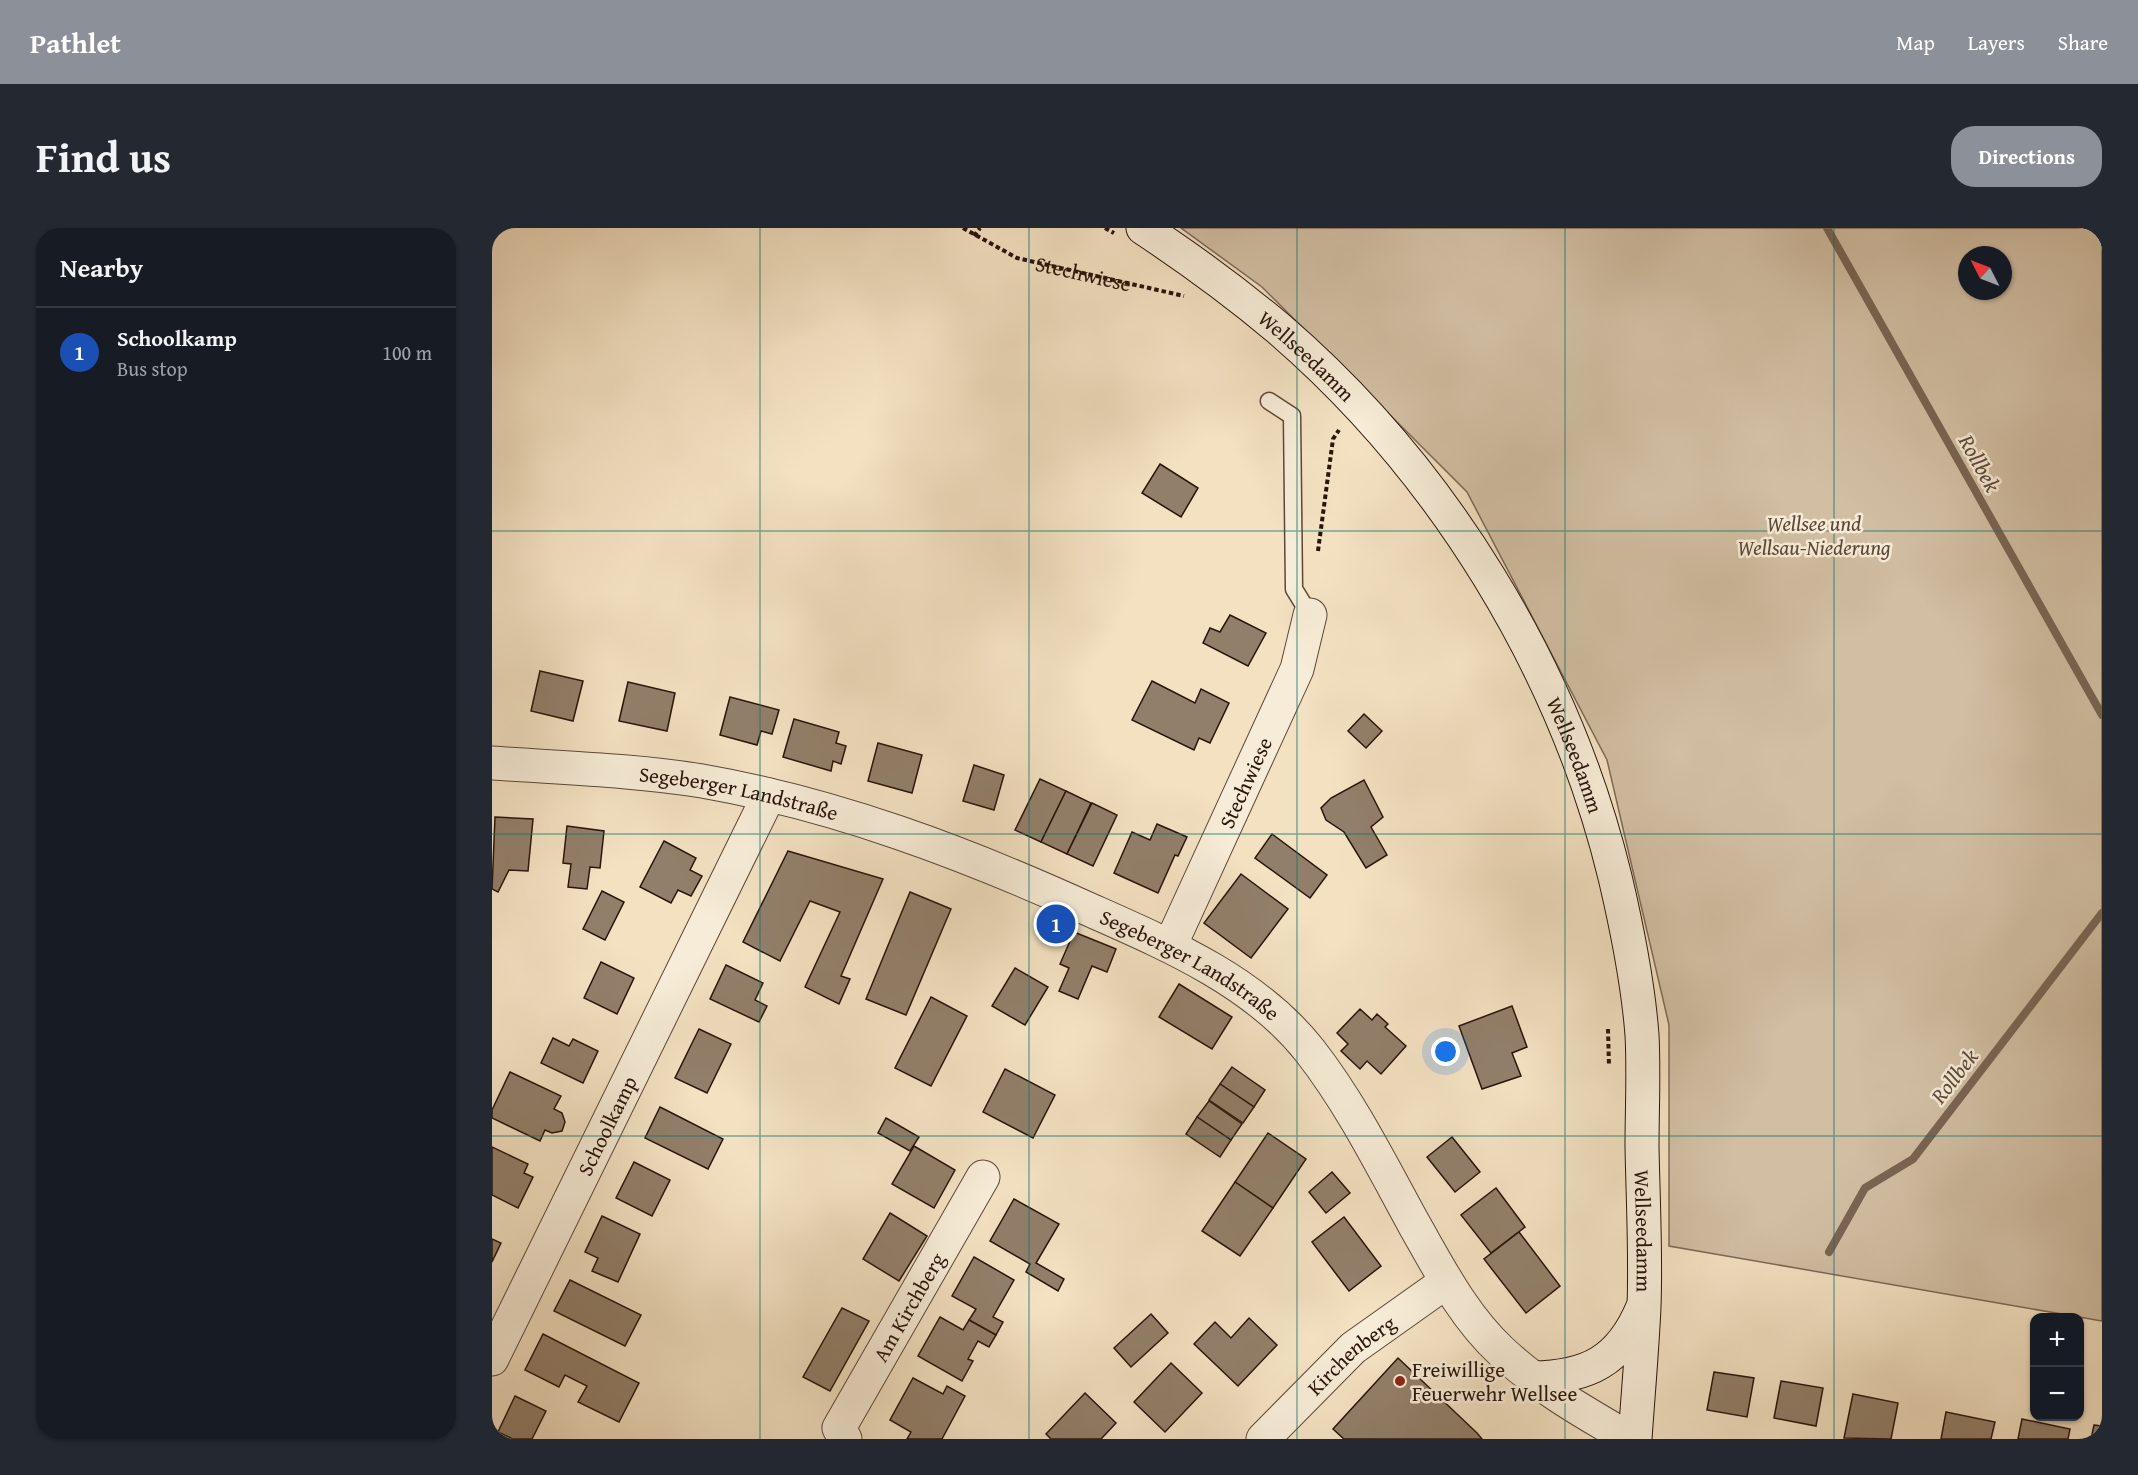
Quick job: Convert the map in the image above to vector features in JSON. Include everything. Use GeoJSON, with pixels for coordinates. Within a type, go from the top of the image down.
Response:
{"type":"FeatureCollection","features":[{"type":"Feature","properties":{"kind":"street","name":"Wellseedamm"},"geometry":{"type":"LineString","coordinates":[[1132,233],[1190,259],[1278,328],[1317,364],[1387,438],[1437,500],[1480,564],[1520,631],[1565,719],[1600,817],[1622,909],[1642,1036],[1644,1304],[1635,1439]]}},
{"type":"Feature","properties":{"kind":"street","name":"Stechwiese"},"geometry":{"type":"LineString","coordinates":[[1170,946],[1298,669],[1310,615]]}},
{"type":"Feature","properties":{"kind":"street","name":"Segeberger Landstraße"},"geometry":{"type":"LineString","coordinates":[[492,763],[635,773],[701,781],[839,813],[1011,874],[1170,946],[1216,972],[1262,1003],[1308,1048],[1350,1107],[1446,1282],[1501,1351],[1572,1406],[1630,1439]]}},
{"type":"Feature","properties":{"kind":"street","name":"Schoolkamp"},"geometry":{"type":"LineString","coordinates":[[492,1359],[769,795]]}},
{"type":"Feature","properties":{"kind":"street","name":"Am Kirchberg"},"geometry":{"type":"LineString","coordinates":[[845,1439],[839,1428],[982,1176]]}},
{"type":"Feature","properties":{"kind":"street","name":"Kirchenberg"},"geometry":{"type":"LineString","coordinates":[[1263,1439],[1353,1348],[1446,1282]]}},
{"type":"Feature","properties":{"kind":"street"},"geometry":{"type":"LineString","coordinates":[[1533,1378],[1575,1375],[1594,1367],[1621,1345],[1635,1327],[1644,1304]]}},
{"type":"Feature","properties":{"kind":"lane","name":"Stechwiese"},"geometry":{"type":"LineString","coordinates":[[1269,401],[1292,416],[1294,589],[1310,615]]}},
{"type":"Feature","properties":{"kind":"path","name":"Stechwiese"},"geometry":{"type":"LineString","coordinates":[[963,228],[1017,258],[1190,297]]}},
{"type":"Feature","properties":{"kind":"path"},"geometry":{"type":"LineString","coordinates":[[974,236],[980,228]]}},
{"type":"Feature","properties":{"kind":"path"},"geometry":{"type":"LineString","coordinates":[[1105,228],[1132,233]]}},
{"type":"Feature","properties":{"kind":"path"},"geometry":{"type":"LineString","coordinates":[[1317,558],[1333,439],[1344,423]]}},
{"type":"Feature","properties":{"kind":"path"},"geometry":{"type":"LineString","coordinates":[[1608,1025],[1610,1070]]}},
{"type":"Feature","properties":{"kind":"green space","name":"Wellsee und Wellsau-Niederung"},"geometry":{"type":"Polygon","coordinates":[[[1181,228],[2102,228],[2102,1321],[2084,1318],[2084,1313],[2056,1313],[1669,1246],[1669,1025],[1607,760],[1467,492],[1262,287],[1181,228]]]}},
{"type":"Feature","properties":{"kind":"building"},"geometry":{"type":"Polygon","coordinates":[[[1160,464],[1198,488],[1181,517],[1142,493],[1160,464]]]}},
{"type":"Feature","properties":{"kind":"building"},"geometry":{"type":"Polygon","coordinates":[[[1230,615],[1266,633],[1248,666],[1203,643],[1210,628],[1220,632],[1230,615]]]}},
{"type":"Feature","properties":{"kind":"building"},"geometry":{"type":"Polygon","coordinates":[[[540,671],[583,681],[573,721],[531,711],[540,671]]]}},
{"type":"Feature","properties":{"kind":"building"},"geometry":{"type":"Polygon","coordinates":[[[1152,681],[1195,703],[1201,689],[1229,703],[1210,743],[1199,738],[1194,750],[1132,720],[1152,681]]]}},
{"type":"Feature","properties":{"kind":"building"},"geometry":{"type":"Polygon","coordinates":[[[628,682],[675,693],[667,731],[619,721],[628,682]]]}},
{"type":"Feature","properties":{"kind":"building"},"geometry":{"type":"Polygon","coordinates":[[[730,697],[779,710],[772,734],[761,731],[757,745],[720,735],[730,697]]]}},
{"type":"Feature","properties":{"kind":"building"},"geometry":{"type":"Polygon","coordinates":[[[1364,714],[1382,731],[1366,748],[1348,731],[1364,714]]]}},
{"type":"Feature","properties":{"kind":"building"},"geometry":{"type":"Polygon","coordinates":[[[794,719],[839,732],[836,743],[846,746],[841,764],[833,761],[831,771],[783,757],[794,719]]]}},
{"type":"Feature","properties":{"kind":"building"},"geometry":{"type":"Polygon","coordinates":[[[878,743],[922,755],[912,793],[868,781],[878,743]]]}},
{"type":"Feature","properties":{"kind":"building"},"geometry":{"type":"Polygon","coordinates":[[[974,765],[1004,775],[994,810],[963,801],[974,765]]]}},
{"type":"Feature","properties":{"kind":"building"},"geometry":{"type":"Polygon","coordinates":[[[1040,779],[1066,791],[1041,842],[1015,830],[1040,779]]]}},
{"type":"Feature","properties":{"kind":"building"},"geometry":{"type":"Polygon","coordinates":[[[1364,780],[1383,817],[1371,827],[1387,855],[1366,868],[1344,832],[1326,820],[1321,808],[1331,798],[1364,780]]]}},
{"type":"Feature","properties":{"kind":"building"},"geometry":{"type":"Polygon","coordinates":[[[1066,791],[1091,803],[1067,854],[1041,842],[1066,791]]]}},
{"type":"Feature","properties":{"kind":"building"},"geometry":{"type":"Polygon","coordinates":[[[1092,803],[1117,815],[1093,866],[1067,854],[1092,803]]]}},
{"type":"Feature","properties":{"kind":"building"},"geometry":{"type":"Polygon","coordinates":[[[495,817],[533,819],[528,871],[509,870],[498,892],[492,889],[495,817]]]}},
{"type":"Feature","properties":{"kind":"building"},"geometry":{"type":"Polygon","coordinates":[[[1157,824],[1187,837],[1178,856],[1175,855],[1158,893],[1114,873],[1132,832],[1150,840],[1157,824]]]}},
{"type":"Feature","properties":{"kind":"building"},"geometry":{"type":"Polygon","coordinates":[[[567,826],[604,831],[600,868],[590,867],[587,889],[568,887],[571,864],[563,863],[567,826]]]}},
{"type":"Feature","properties":{"kind":"building"},"geometry":{"type":"Polygon","coordinates":[[[1272,834],[1327,875],[1310,898],[1255,858],[1272,834]]]}},
{"type":"Feature","properties":{"kind":"building"},"geometry":{"type":"Polygon","coordinates":[[[664,841],[696,858],[690,870],[702,876],[691,896],[678,890],[671,903],[640,887],[664,841]]]}},
{"type":"Feature","properties":{"kind":"building"},"geometry":{"type":"Polygon","coordinates":[[[788,851],[883,879],[841,976],[850,979],[839,1004],[805,987],[840,912],[810,901],[780,961],[743,942],[788,851]]]}},
{"type":"Feature","properties":{"kind":"building"},"geometry":{"type":"Polygon","coordinates":[[[1241,874],[1288,909],[1251,958],[1204,923],[1241,874]]]}},
{"type":"Feature","properties":{"kind":"building"},"geometry":{"type":"Polygon","coordinates":[[[602,891],[624,902],[605,940],[583,929],[602,891]]]}},
{"type":"Feature","properties":{"kind":"building"},"geometry":{"type":"Polygon","coordinates":[[[910,892],[951,909],[906,1015],[866,999],[910,892]]]}},
{"type":"Feature","properties":{"kind":"building"},"geometry":{"type":"Polygon","coordinates":[[[1074,932],[1116,949],[1107,972],[1092,966],[1078,999],[1059,991],[1069,968],[1060,964],[1074,932]]]}},
{"type":"Feature","properties":{"kind":"building"},"geometry":{"type":"Polygon","coordinates":[[[601,962],[634,978],[617,1014],[584,998],[601,962]]]}},
{"type":"Feature","properties":{"kind":"building"},"geometry":{"type":"Polygon","coordinates":[[[726,965],[763,983],[755,1000],[767,1006],[759,1022],[710,999],[726,965]]]}},
{"type":"Feature","properties":{"kind":"building"},"geometry":{"type":"Polygon","coordinates":[[[1015,968],[1048,987],[1025,1025],[992,1006],[1015,968]]]}},
{"type":"Feature","properties":{"kind":"building"},"geometry":{"type":"Polygon","coordinates":[[[1179,984],[1232,1017],[1212,1049],[1159,1017],[1179,984]]]}},
{"type":"Feature","properties":{"kind":"building"},"geometry":{"type":"Polygon","coordinates":[[[931,997],[967,1016],[931,1086],[895,1068],[931,997]]]}},
{"type":"Feature","properties":{"kind":"building"},"geometry":{"type":"Polygon","coordinates":[[[1512,1006],[1527,1047],[1512,1053],[1521,1076],[1482,1089],[1459,1026],[1512,1006]]]}},
{"type":"Feature","properties":{"kind":"building"},"geometry":{"type":"Polygon","coordinates":[[[1360,1009],[1372,1020],[1377,1014],[1388,1024],[1385,1027],[1406,1046],[1381,1074],[1367,1061],[1360,1069],[1341,1051],[1348,1044],[1337,1033],[1360,1009]]]}},
{"type":"Feature","properties":{"kind":"building"},"geometry":{"type":"Polygon","coordinates":[[[699,1029],[731,1044],[707,1093],[675,1078],[699,1029]]]}},
{"type":"Feature","properties":{"kind":"building"},"geometry":{"type":"Polygon","coordinates":[[[553,1038],[569,1046],[573,1039],[598,1051],[583,1083],[541,1063],[553,1038]]]}},
{"type":"Feature","properties":{"kind":"building"},"geometry":{"type":"Polygon","coordinates":[[[1232,1067],[1265,1090],[1254,1107],[1220,1084],[1232,1067]]]}},
{"type":"Feature","properties":{"kind":"building"},"geometry":{"type":"Polygon","coordinates":[[[1005,1069],[1055,1095],[1033,1138],[983,1112],[1005,1069]]]}},
{"type":"Feature","properties":{"kind":"building"},"geometry":{"type":"Polygon","coordinates":[[[510,1072],[561,1096],[554,1109],[562,1113],[565,1122],[562,1131],[552,1133],[545,1130],[540,1141],[492,1118],[492,1110],[510,1072]]]}},
{"type":"Feature","properties":{"kind":"building"},"geometry":{"type":"Polygon","coordinates":[[[1220,1084],[1254,1107],[1243,1123],[1209,1100],[1220,1084]]]}},
{"type":"Feature","properties":{"kind":"building"},"geometry":{"type":"Polygon","coordinates":[[[1209,1101],[1242,1124],[1231,1140],[1197,1117],[1209,1101]]]}},
{"type":"Feature","properties":{"kind":"building"},"geometry":{"type":"Polygon","coordinates":[[[660,1107],[723,1139],[708,1169],[645,1138],[660,1107]]]}},
{"type":"Feature","properties":{"kind":"building"},"geometry":{"type":"Polygon","coordinates":[[[1197,1117],[1231,1140],[1220,1157],[1186,1134],[1197,1117]]]}},
{"type":"Feature","properties":{"kind":"building"},"geometry":{"type":"Polygon","coordinates":[[[886,1118],[919,1137],[910,1151],[878,1133],[886,1118]]]}},
{"type":"Feature","properties":{"kind":"building"},"geometry":{"type":"Polygon","coordinates":[[[1268,1133],[1306,1159],[1273,1208],[1235,1182],[1268,1133]]]}},
{"type":"Feature","properties":{"kind":"building"},"geometry":{"type":"Polygon","coordinates":[[[1452,1137],[1480,1172],[1455,1192],[1427,1157],[1452,1137]]]}},
{"type":"Feature","properties":{"kind":"building"},"geometry":{"type":"Polygon","coordinates":[[[914,1146],[955,1170],[934,1208],[892,1184],[914,1146]]]}},
{"type":"Feature","properties":{"kind":"building"},"geometry":{"type":"Polygon","coordinates":[[[492,1147],[528,1164],[524,1173],[533,1177],[518,1208],[492,1195],[492,1147]]]}},
{"type":"Feature","properties":{"kind":"building"},"geometry":{"type":"Polygon","coordinates":[[[634,1162],[670,1180],[652,1216],[616,1198],[634,1162]]]}},
{"type":"Feature","properties":{"kind":"building"},"geometry":{"type":"Polygon","coordinates":[[[1332,1172],[1350,1193],[1326,1213],[1309,1192],[1332,1172]]]}},
{"type":"Feature","properties":{"kind":"building"},"geometry":{"type":"Polygon","coordinates":[[[1235,1182],[1273,1208],[1240,1256],[1202,1231],[1235,1182]]]}},
{"type":"Feature","properties":{"kind":"building"},"geometry":{"type":"Polygon","coordinates":[[[1496,1188],[1525,1227],[1491,1253],[1461,1215],[1496,1188]]]}},
{"type":"Feature","properties":{"kind":"building"},"geometry":{"type":"Polygon","coordinates":[[[1014,1199],[1059,1224],[1036,1263],[1064,1279],[1058,1291],[1026,1272],[1030,1264],[990,1241],[1014,1199]]]}},
{"type":"Feature","properties":{"kind":"building"},"geometry":{"type":"Polygon","coordinates":[[[890,1213],[927,1236],[899,1281],[863,1259],[890,1213]]]}},
{"type":"Feature","properties":{"kind":"building"},"geometry":{"type":"Polygon","coordinates":[[[602,1216],[640,1234],[618,1282],[592,1271],[598,1258],[585,1252],[602,1216]]]}},
{"type":"Feature","properties":{"kind":"building"},"geometry":{"type":"Polygon","coordinates":[[[1344,1217],[1381,1266],[1349,1291],[1312,1242],[1344,1217]]]}},
{"type":"Feature","properties":{"kind":"building"},"geometry":{"type":"Polygon","coordinates":[[[1519,1232],[1560,1286],[1526,1313],[1484,1259],[1519,1232]]]}},
{"type":"Feature","properties":{"kind":"building"},"geometry":{"type":"Polygon","coordinates":[[[492,1239],[501,1243],[492,1262],[492,1239]]]}},
{"type":"Feature","properties":{"kind":"building"},"geometry":{"type":"Polygon","coordinates":[[[974,1257],[1014,1280],[993,1317],[1003,1322],[996,1335],[969,1320],[976,1309],[952,1296],[974,1257]]]}},
{"type":"Feature","properties":{"kind":"building"},"geometry":{"type":"Polygon","coordinates":[[[570,1280],[641,1315],[625,1346],[554,1311],[570,1280]]]}},
{"type":"Feature","properties":{"kind":"building"},"geometry":{"type":"Polygon","coordinates":[[[842,1308],[869,1321],[830,1391],[803,1377],[842,1308]]]}},
{"type":"Feature","properties":{"kind":"building"},"geometry":{"type":"Polygon","coordinates":[[[1151,1314],[1168,1333],[1131,1367],[1114,1348],[1151,1314]]]}},
{"type":"Feature","properties":{"kind":"building"},"geometry":{"type":"Polygon","coordinates":[[[940,1317],[963,1330],[969,1320],[996,1335],[989,1347],[978,1341],[968,1359],[973,1361],[962,1381],[918,1356],[940,1317]]]}},
{"type":"Feature","properties":{"kind":"building"},"geometry":{"type":"Polygon","coordinates":[[[1249,1318],[1277,1345],[1238,1386],[1194,1344],[1215,1322],[1231,1338],[1249,1318]]]}},
{"type":"Feature","properties":{"kind":"building"},"geometry":{"type":"Polygon","coordinates":[[[543,1334],[639,1383],[619,1422],[578,1402],[587,1386],[565,1375],[559,1387],[525,1370],[543,1334]]]}},
{"type":"Feature","properties":{"kind":"building","name":"Freiwillige Feuerwehr Wellsee"},"geometry":{"type":"Polygon","coordinates":[[[1398,1358],[1482,1439],[1344,1439],[1333,1429],[1398,1358]]]}},
{"type":"Feature","properties":{"kind":"building"},"geometry":{"type":"Polygon","coordinates":[[[1171,1363],[1202,1393],[1165,1432],[1134,1402],[1171,1363]]]}},
{"type":"Feature","properties":{"kind":"building"},"geometry":{"type":"Polygon","coordinates":[[[1714,1372],[1754,1378],[1747,1417],[1707,1410],[1714,1372]]]}},
{"type":"Feature","properties":{"kind":"building"},"geometry":{"type":"Polygon","coordinates":[[[913,1378],[943,1394],[947,1386],[965,1396],[942,1439],[907,1439],[911,1432],[890,1420],[913,1378]]]}},
{"type":"Feature","properties":{"kind":"building"},"geometry":{"type":"Polygon","coordinates":[[[1781,1381],[1823,1388],[1816,1426],[1774,1418],[1781,1381]]]}},
{"type":"Feature","properties":{"kind":"building"},"geometry":{"type":"Polygon","coordinates":[[[1085,1393],[1116,1423],[1101,1439],[1051,1439],[1046,1434],[1085,1393]]]}},
{"type":"Feature","properties":{"kind":"building"},"geometry":{"type":"Polygon","coordinates":[[[1853,1394],[1898,1403],[1891,1439],[1844,1438],[1853,1394]]]}},
{"type":"Feature","properties":{"kind":"building"},"geometry":{"type":"Polygon","coordinates":[[[515,1396],[546,1411],[532,1439],[513,1439],[498,1432],[515,1396]]]}},
{"type":"Feature","properties":{"kind":"building"},"geometry":{"type":"Polygon","coordinates":[[[1946,1412],[1995,1422],[1991,1439],[1941,1439],[1946,1412]]]}},
{"type":"Feature","properties":{"kind":"building"},"geometry":{"type":"Polygon","coordinates":[[[2022,1419],[2070,1429],[2068,1439],[2018,1439],[2022,1419]]]}},
{"type":"Feature","properties":{"kind":"building"},"geometry":{"type":"Polygon","coordinates":[[[2094,1425],[2102,1426],[2102,1439],[2091,1439],[2094,1425]]]}},
{"type":"Feature","properties":{"kind":"waterway","name":"Rollbek"},"geometry":{"type":"LineString","coordinates":[[1827,228],[2102,715]]}},
{"type":"Feature","properties":{"kind":"waterway","name":"Rollbek"},"geometry":{"type":"LineString","coordinates":[[1829,1252],[1865,1188],[1913,1159],[2102,913]]}},
{"type":"Feature","properties":{"kind":"place","name":"Schoolkamp"},"geometry":{"type":"Point","coordinates":[1056,924]}},
{"type":"Feature","properties":{"kind":"place","name":"Freiwillige Feuerwehr Wellsee"},"geometry":{"type":"Point","coordinates":[1400,1381]}}]}
